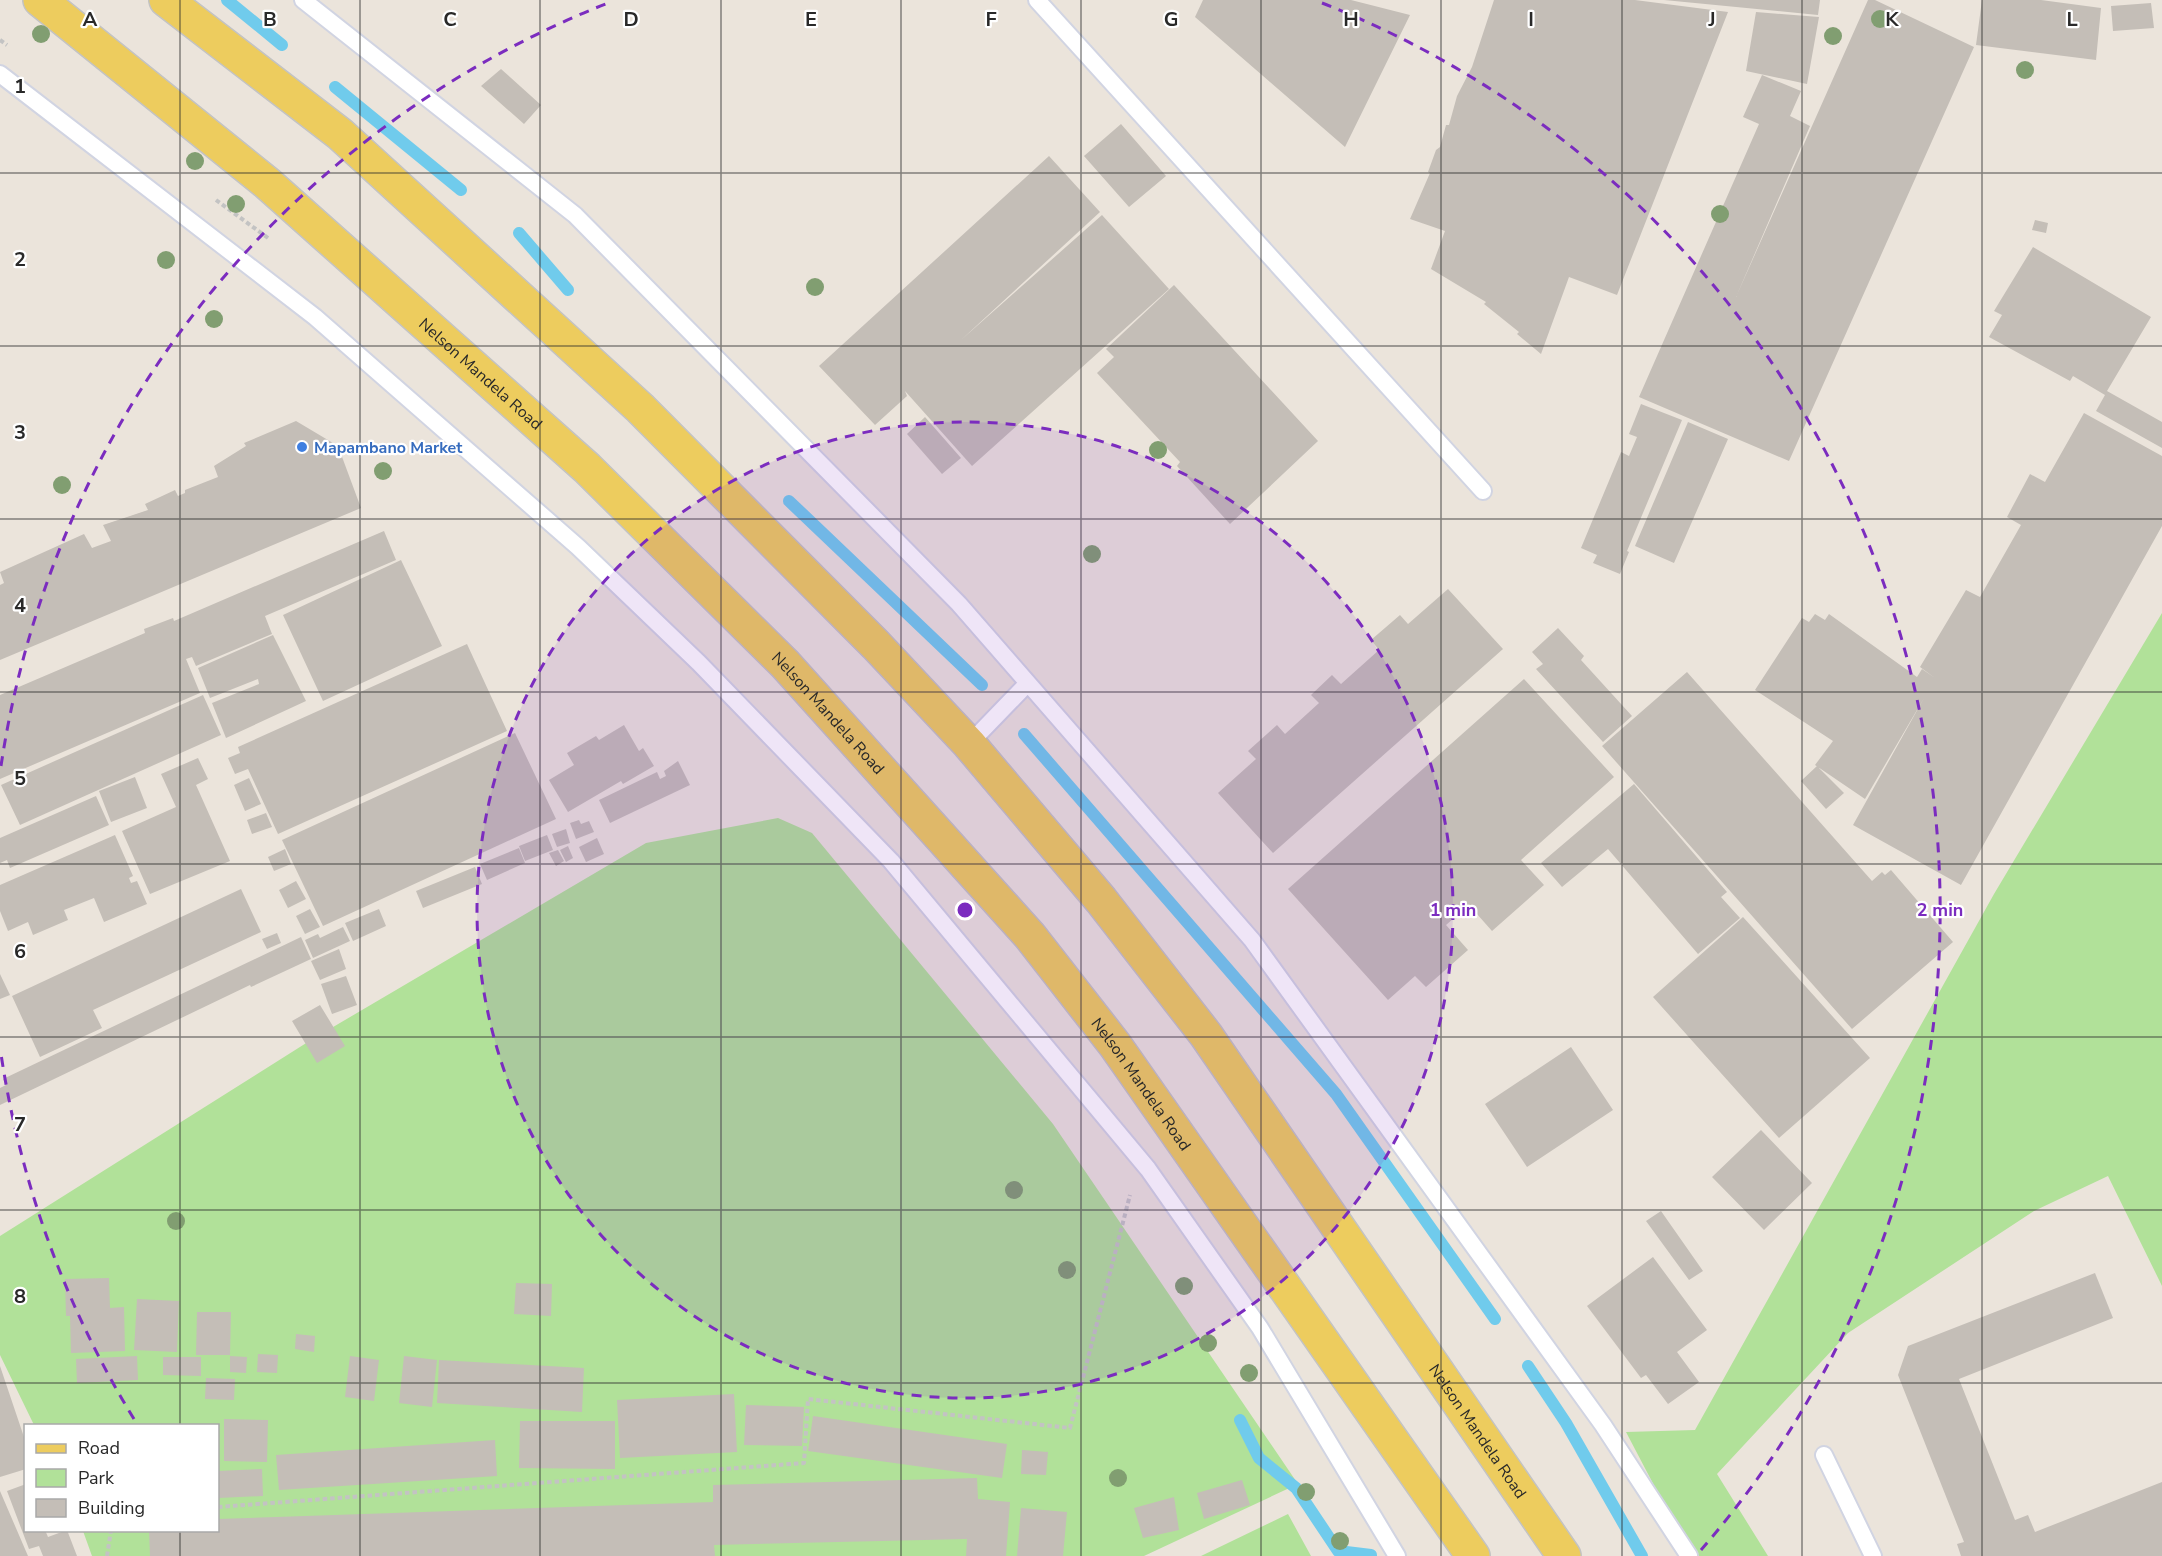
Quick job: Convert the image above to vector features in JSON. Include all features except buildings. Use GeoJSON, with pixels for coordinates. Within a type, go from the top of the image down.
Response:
{"type":"FeatureCollection","features":[{"type":"Feature","properties":{"kind":"main road","name":"Nelson Mandela Road"},"geometry":{"type":"LineString","coordinates":[[40,0],[267,183],[338,246],[587,468],[785,664],[1030,936],[1115,1045],[1473,1556]]}},
{"type":"Feature","properties":{"kind":"main road","name":"Nelson Mandela Road"},"geometry":{"type":"LineString","coordinates":[[166,0],[340,134],[640,408],[876,645],[969,744],[1101,900],[1206,1035],[1564,1556]]}},
{"type":"Feature","properties":{"kind":"lane"},"geometry":{"type":"LineString","coordinates":[[303,0],[576,215],[959,604],[1252,940],[1596,1416],[1689,1556]]}},
{"type":"Feature","properties":{"kind":"lane"},"geometry":{"type":"LineString","coordinates":[[1037,0],[1483,491]]}},
{"type":"Feature","properties":{"kind":"lane"},"geometry":{"type":"LineString","coordinates":[[0,74],[315,317],[586,555],[699,663],[891,861],[1140,1158],[1260,1328],[1397,1556]]}},
{"type":"Feature","properties":{"kind":"lane"},"geometry":{"type":"LineString","coordinates":[[969,744],[1028,683]]}},
{"type":"Feature","properties":{"kind":"lane"},"geometry":{"type":"LineString","coordinates":[[1824,1455],[1873,1556]]}},
{"type":"Feature","properties":{"kind":"path"},"geometry":{"type":"LineString","coordinates":[[219,1507],[804,1463],[808,1399],[1070,1428],[1140,1158]]}},
{"type":"Feature","properties":{"kind":"path"},"geometry":{"type":"LineString","coordinates":[[107,1556],[111,1532]]}},
{"type":"Feature","properties":{"kind":"green space"},"geometry":{"type":"Polygon","coordinates":[[[2162,613],[2162,1286],[2108,1176],[2034,1211],[1848,1333],[1717,1474],[1768,1556],[1691,1556],[1626,1432],[1695,1430],[1994,894],[2162,613]]]}},
{"type":"Feature","properties":{"kind":"green space"},"geometry":{"type":"Polygon","coordinates":[[[778,818],[812,833],[1053,1124],[1298,1484],[1144,1556],[92,1556],[83,1532],[219,1532],[219,1424],[34,1424],[0,1355],[0,1236],[311,1040],[646,843],[778,818]]]}},
{"type":"Feature","properties":{"kind":"green space"},"geometry":{"type":"Polygon","coordinates":[[[1288,1514],[1311,1556],[1201,1556],[1288,1514]]]}},
{"type":"Feature","properties":{"kind":"waterway"},"geometry":{"type":"LineString","coordinates":[[227,0],[282,45]]}},
{"type":"Feature","properties":{"kind":"waterway"},"geometry":{"type":"LineString","coordinates":[[335,87],[461,190]]}},
{"type":"Feature","properties":{"kind":"waterway"},"geometry":{"type":"LineString","coordinates":[[519,233],[568,290]]}},
{"type":"Feature","properties":{"kind":"waterway"},"geometry":{"type":"LineString","coordinates":[[789,501],[982,685]]}},
{"type":"Feature","properties":{"kind":"waterway"},"geometry":{"type":"LineString","coordinates":[[1024,734],[1336,1094],[1495,1319]]}},
{"type":"Feature","properties":{"kind":"waterway"},"geometry":{"type":"LineString","coordinates":[[1528,1366],[1566,1423],[1642,1556]]}},
{"type":"Feature","properties":{"kind":"waterway"},"geometry":{"type":"LineString","coordinates":[[1240,1420],[1259,1458],[1296,1488],[1338,1551],[1371,1555]]}},
{"type":"Feature","properties":{"kind":"place","name":"Mapambano Market"},"geometry":{"type":"Point","coordinates":[302,447]}}]}
